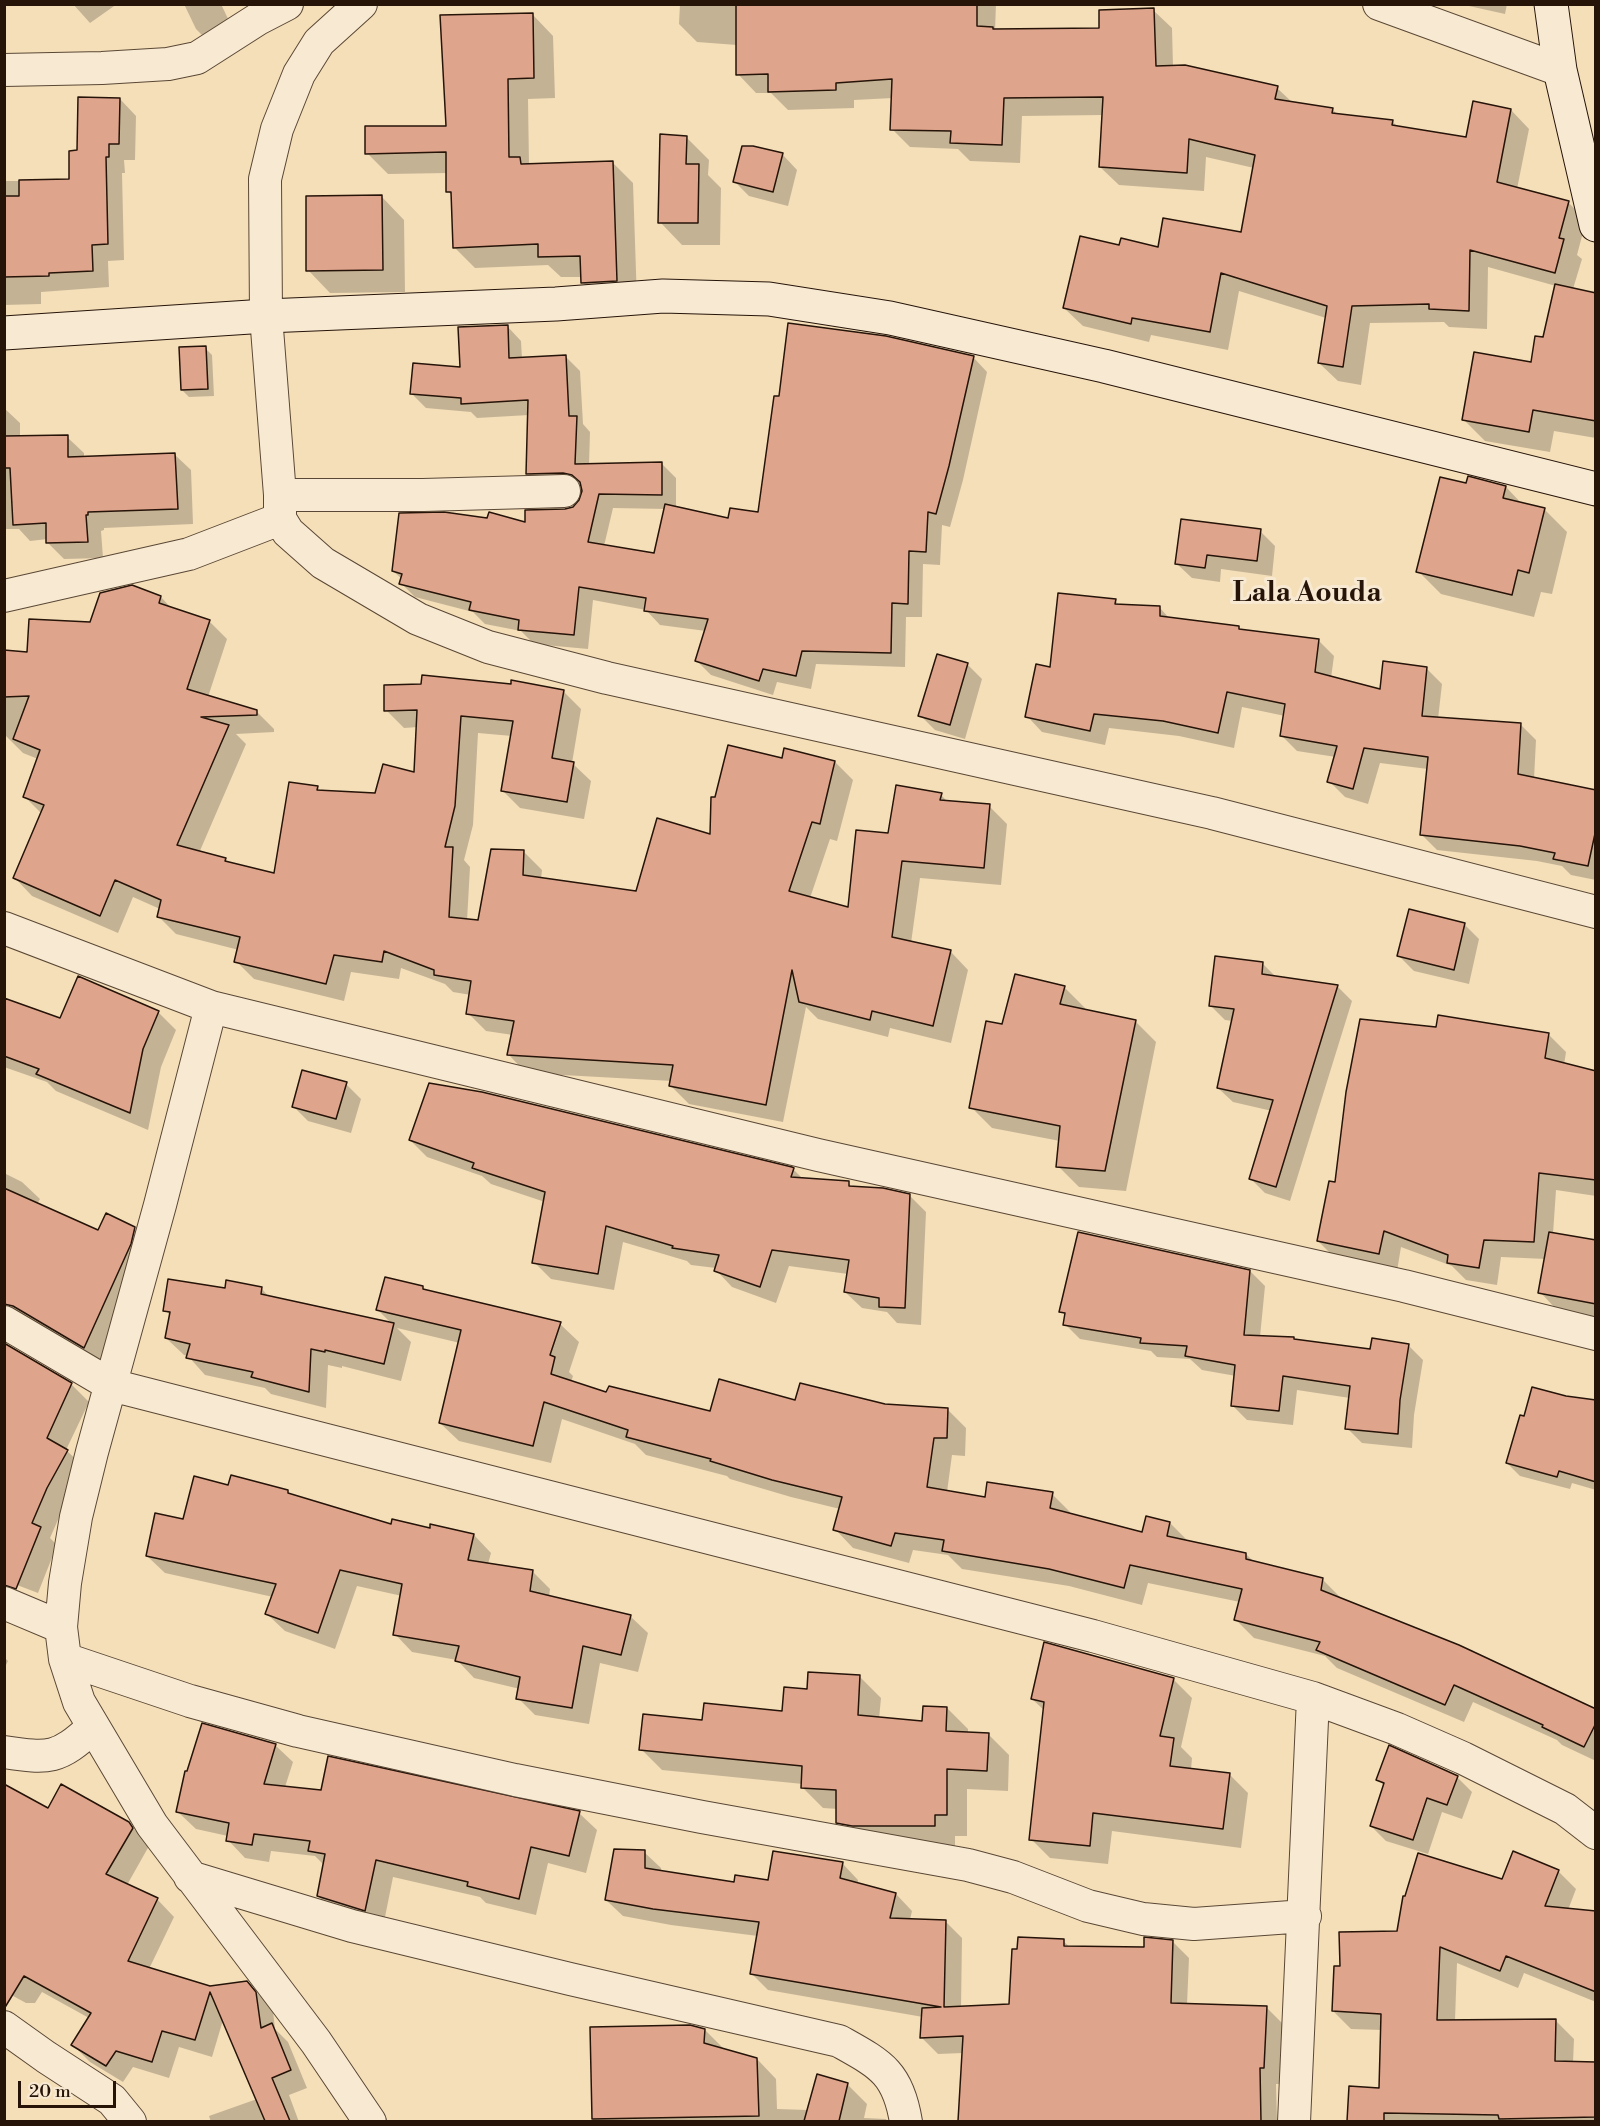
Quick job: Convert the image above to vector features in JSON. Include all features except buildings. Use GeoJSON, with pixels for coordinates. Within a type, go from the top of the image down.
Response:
{"type":"FeatureCollection","features":[{"type":"Feature","properties":{"kind":"main road"},"geometry":{"type":"LineString","coordinates":[[1551,4],[1560,70],[1596,225]]}},
{"type":"Feature","properties":{"kind":"main road"},"geometry":{"type":"LineString","coordinates":[[4,333],[266,316],[556,304],[663,296],[769,299],[890,318],[1104,366],[1596,489]]}},
{"type":"Feature","properties":{"kind":"street"},"geometry":{"type":"LineString","coordinates":[[4,70],[102,68],[168,64],[187,60],[204,54],[258,12],[287,4]]}},
{"type":"Feature","properties":{"kind":"street"},"geometry":{"type":"LineString","coordinates":[[362,4],[319,42],[299,74],[277,129],[266,179],[266,316],[280,507],[288,532],[322,563],[418,619],[488,647],[607,678],[1212,813],[1596,912]]}},
{"type":"Feature","properties":{"kind":"street"},"geometry":{"type":"LineString","coordinates":[[1379,4],[1560,70]]}},
{"type":"Feature","properties":{"kind":"street"},"geometry":{"type":"LineString","coordinates":[[4,596],[189,554],[280,507],[423,495],[564,491]]}},
{"type":"Feature","properties":{"kind":"street"},"geometry":{"type":"LineString","coordinates":[[4,928],[211,1007],[818,1155],[1404,1286],[1596,1334]]}},
{"type":"Feature","properties":{"kind":"street"},"geometry":{"type":"LineString","coordinates":[[211,1007],[76,1517],[65,1583],[61,1627],[65,1659],[79,1702],[92,1728],[152,1825],[316,2042],[370,2121]]}},
{"type":"Feature","properties":{"kind":"street"},"geometry":{"type":"LineString","coordinates":[[4,1322],[111,1385],[1093,1636],[1313,1698],[1397,1729],[1463,1758],[1565,1809],[1596,1833]]}},
{"type":"Feature","properties":{"kind":"street"},"geometry":{"type":"LineString","coordinates":[[4,1603],[61,1627]]}},
{"type":"Feature","properties":{"kind":"street"},"geometry":{"type":"LineString","coordinates":[[65,1659],[190,1701],[298,1731],[515,1780],[702,1817],[968,1865],[1013,1876],[1088,1906],[1143,1919],[1194,1924],[1305,1916]]}},
{"type":"Feature","properties":{"kind":"street"},"geometry":{"type":"LineString","coordinates":[[1294,2121],[1313,1698]]}},
{"type":"Feature","properties":{"kind":"street"},"geometry":{"type":"LineString","coordinates":[[4,1752],[23,1755],[53,1755],[74,1744],[92,1728]]}},
{"type":"Feature","properties":{"kind":"street"},"geometry":{"type":"LineString","coordinates":[[190,1876],[352,1926],[838,2041],[874,2061],[896,2084],[906,2121]]}},
{"type":"Feature","properties":{"kind":"street"},"geometry":{"type":"LineString","coordinates":[[4,2027],[112,2100],[130,2121]]}},
{"type":"Feature","properties":{"kind":"district","name":"Lala Aouda"},"geometry":{"type":"Point","coordinates":[1307,594]}}]}
